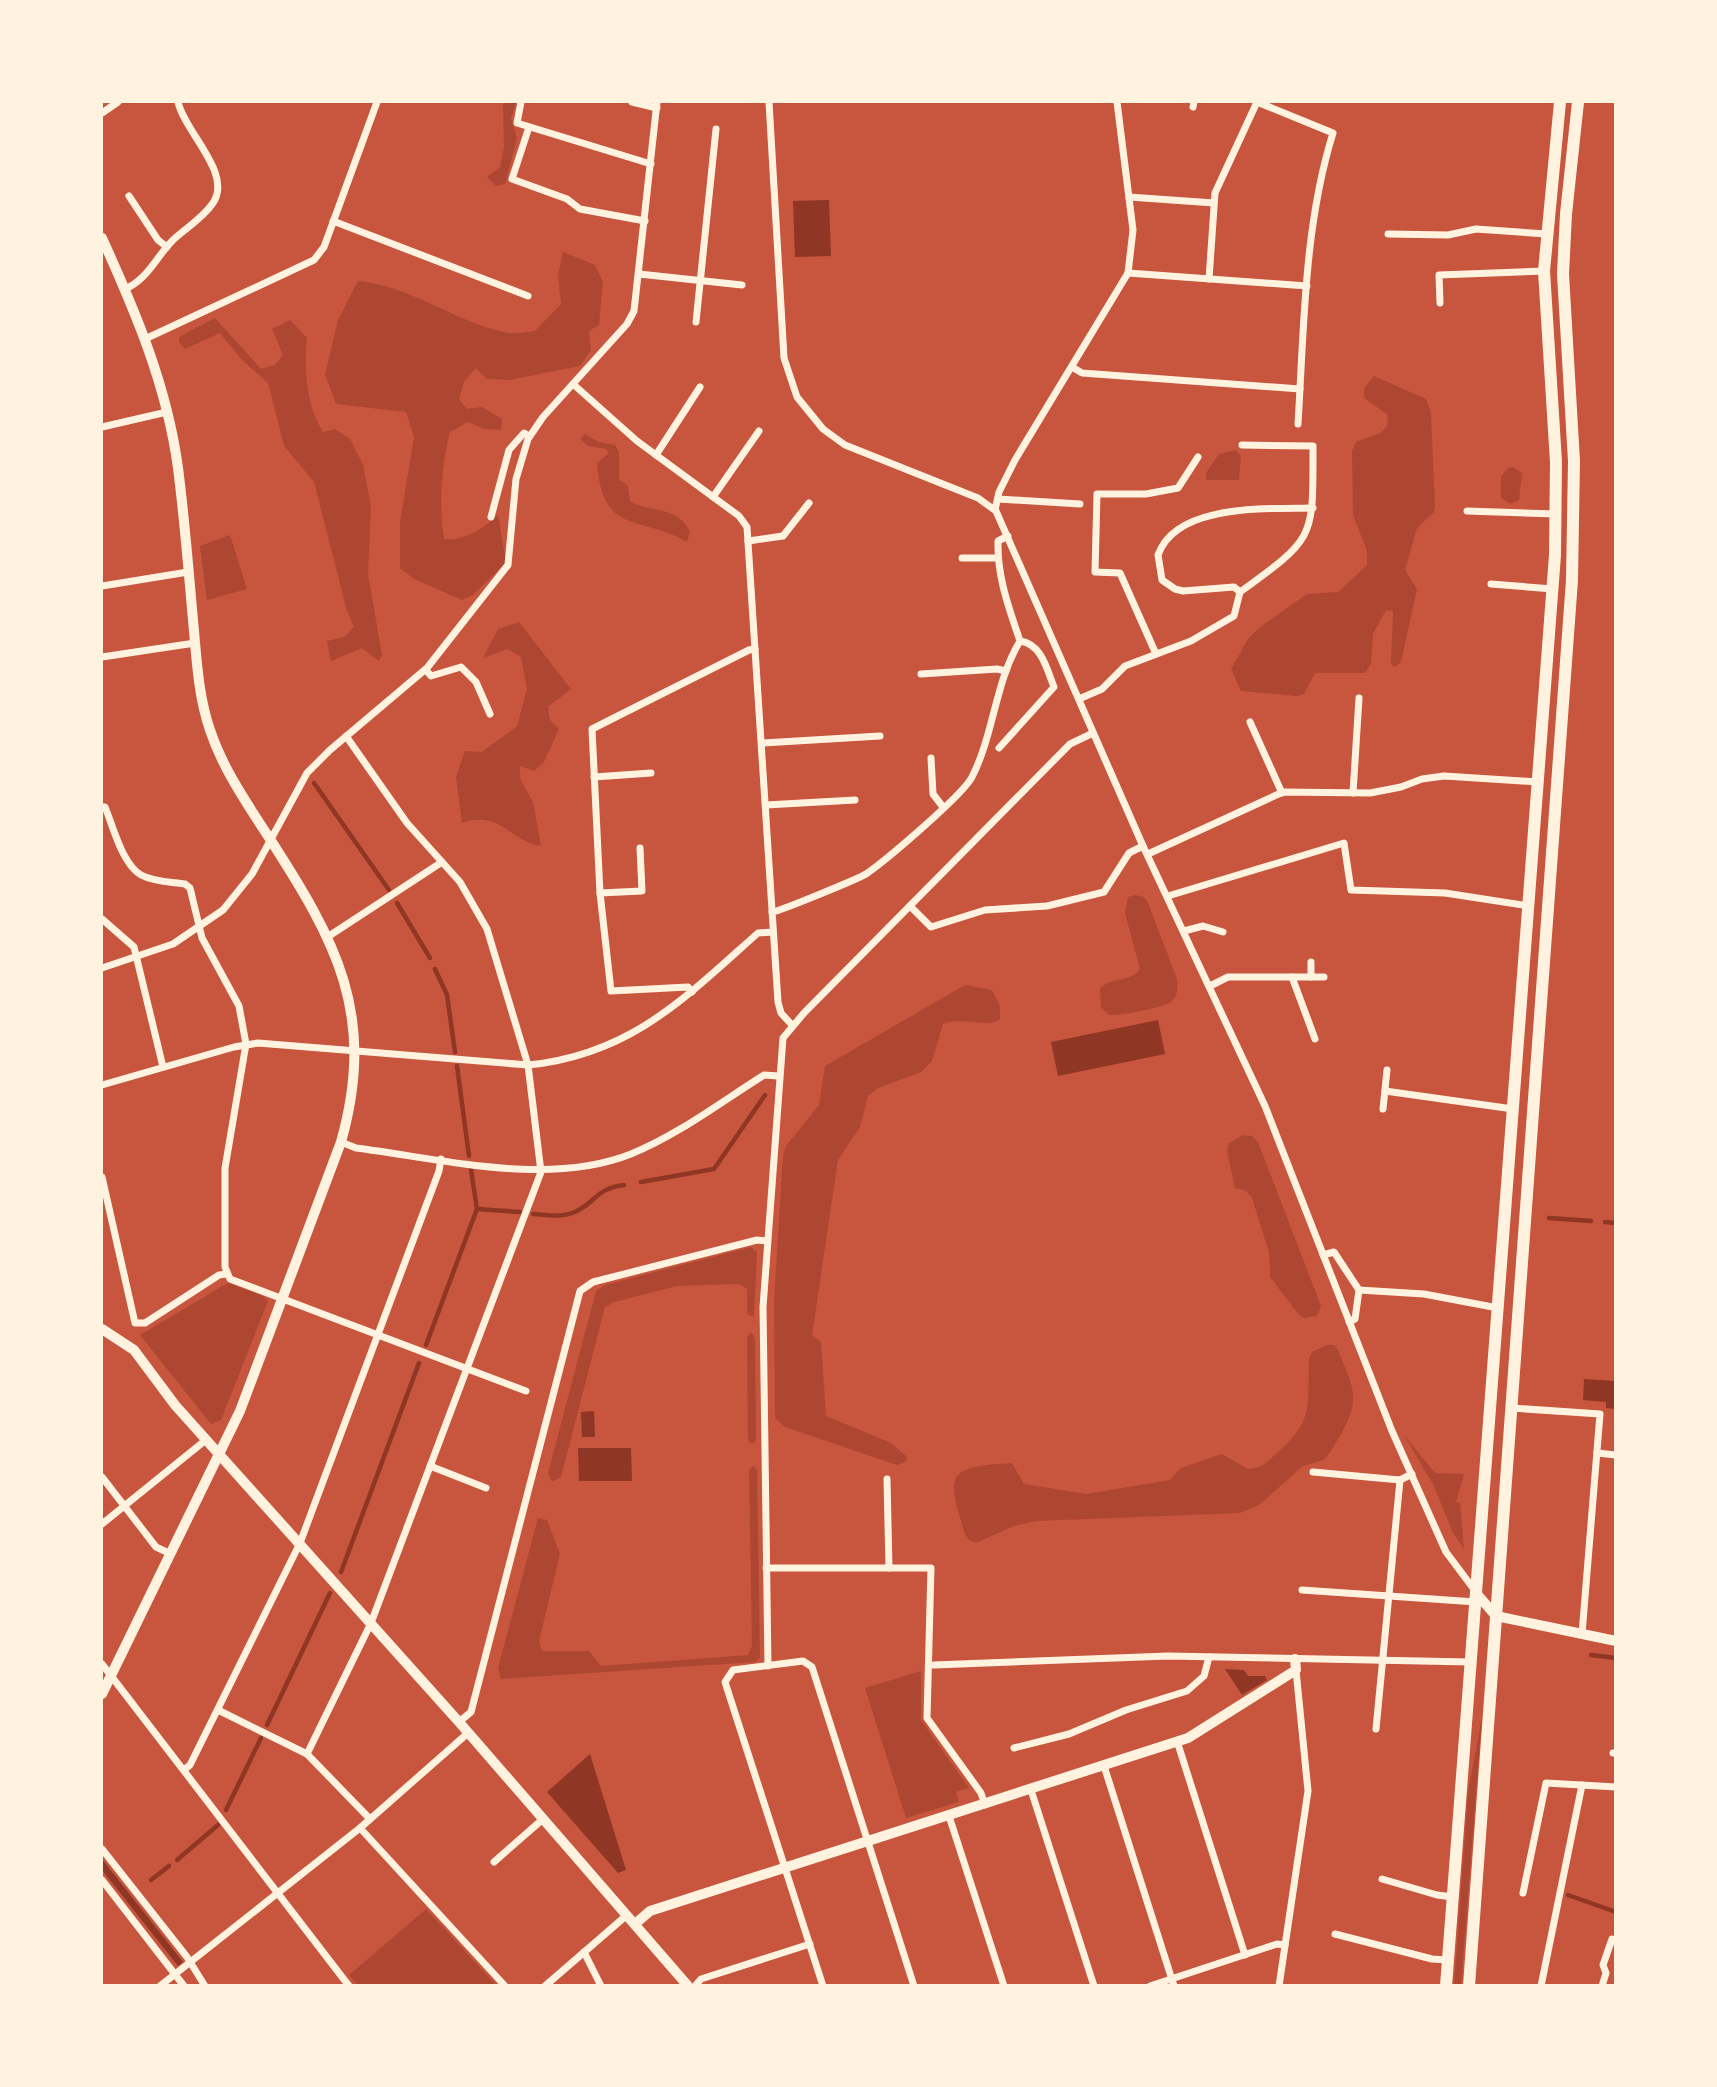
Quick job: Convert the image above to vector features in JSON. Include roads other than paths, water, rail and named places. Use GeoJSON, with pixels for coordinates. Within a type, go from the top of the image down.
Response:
{"type":"FeatureCollection","features":[{"type":"Feature","properties":{"kind":"main road"},"geometry":{"type":"LineString","coordinates":[[1446,1986],[1553,589],[1556,514],[1544,271],[1560,102]]}},
{"type":"Feature","properties":{"kind":"main road"},"geometry":{"type":"LineString","coordinates":[[1469,1986],[1573,568],[1574,461],[1563,274],[1566,214],[1578,102]]}},
{"type":"Feature","properties":{"kind":"street"},"geometry":{"type":"LineString","coordinates":[[102,113],[118,102]]}},
{"type":"Feature","properties":{"kind":"street"},"geometry":{"type":"LineString","coordinates":[[125,289],[140,283],[167,247],[209,208],[218,189],[214,168],[185,124],[178,102]]}},
{"type":"Feature","properties":{"kind":"street"},"geometry":{"type":"LineString","coordinates":[[145,338],[307,265],[320,254],[377,102]]}},
{"type":"Feature","properties":{"kind":"street"},"geometry":{"type":"LineString","coordinates":[[521,102],[515,120],[529,127],[651,164]]}},
{"type":"Feature","properties":{"kind":"street"},"geometry":{"type":"LineString","coordinates":[[102,968],[173,944],[223,910],[243,887],[302,779],[346,736],[426,670],[508,565],[516,479],[529,436],[631,318],[639,274],[657,105],[632,102]]}},
{"type":"Feature","properties":{"kind":"street"},"geometry":{"type":"LineString","coordinates":[[769,102],[784,358],[797,397],[822,429],[845,445],[978,498],[995,510],[1143,846],[1271,1119],[1392,1432],[1446,1552],[1476,1597],[1496,1616],[1615,1641]]}},
{"type":"Feature","properties":{"kind":"street"},"geometry":{"type":"LineString","coordinates":[[995,510],[1015,460],[1128,273],[1133,230],[1117,102]]}},
{"type":"Feature","properties":{"kind":"street"},"geometry":{"type":"LineString","coordinates":[[1209,279],[1215,192],[1257,102],[1333,133],[1319,176],[1307,286],[1298,424]]}},
{"type":"Feature","properties":{"kind":"street"},"geometry":{"type":"LineString","coordinates":[[529,127],[512,179],[567,199],[580,209],[645,221]]}},
{"type":"Feature","properties":{"kind":"street"},"geometry":{"type":"LineString","coordinates":[[696,322],[716,129]]}},
{"type":"Feature","properties":{"kind":"street"},"geometry":{"type":"LineString","coordinates":[[129,195],[158,240],[167,247]]}},
{"type":"Feature","properties":{"kind":"street"},"geometry":{"type":"LineString","coordinates":[[1129,197],[1214,203]]}},
{"type":"Feature","properties":{"kind":"street"},"geometry":{"type":"LineString","coordinates":[[333,220],[528,296]]}},
{"type":"Feature","properties":{"kind":"street"},"geometry":{"type":"LineString","coordinates":[[1388,234],[1448,235],[1476,229],[1546,234]]}},
{"type":"Feature","properties":{"kind":"street"},"geometry":{"type":"LineString","coordinates":[[102,238],[145,338],[167,412],[178,468],[203,707],[215,745],[232,781],[329,936],[346,985],[355,1050],[351,1098],[341,1142],[240,1411],[102,1694]]}},
{"type":"Feature","properties":{"kind":"street"},"geometry":{"type":"LineString","coordinates":[[1440,303],[1439,275],[1544,271]]}},
{"type":"Feature","properties":{"kind":"street"},"geometry":{"type":"LineString","coordinates":[[1128,273],[1307,286]]}},
{"type":"Feature","properties":{"kind":"street"},"geometry":{"type":"LineString","coordinates":[[639,274],[742,285]]}},
{"type":"Feature","properties":{"kind":"street"},"geometry":{"type":"LineString","coordinates":[[1073,367],[1082,373],[1300,389]]}},
{"type":"Feature","properties":{"kind":"street"},"geometry":{"type":"LineString","coordinates":[[573,384],[656,456],[744,521],[748,541],[763,743],[779,1008],[792,1025]]}},
{"type":"Feature","properties":{"kind":"street"},"geometry":{"type":"LineString","coordinates":[[656,456],[700,387]]}},
{"type":"Feature","properties":{"kind":"street"},"geometry":{"type":"LineString","coordinates":[[102,427],[167,412]]}},
{"type":"Feature","properties":{"kind":"street"},"geometry":{"type":"LineString","coordinates":[[713,497],[759,431]]}},
{"type":"Feature","properties":{"kind":"street"},"geometry":{"type":"LineString","coordinates":[[491,517],[509,450],[524,433],[529,436]]}},
{"type":"Feature","properties":{"kind":"street"},"geometry":{"type":"LineString","coordinates":[[1079,699],[1102,689],[1125,666],[1191,641],[1228,622],[1237,608],[1240,592],[1299,547],[1310,526],[1313,508],[1313,446],[1242,445]]}},
{"type":"Feature","properties":{"kind":"street"},"geometry":{"type":"LineString","coordinates":[[1156,654],[1120,573],[1095,572],[1097,494],[1146,494],[1178,488],[1198,457]]}},
{"type":"Feature","properties":{"kind":"street"},"geometry":{"type":"LineString","coordinates":[[998,499],[1080,504]]}},
{"type":"Feature","properties":{"kind":"street"},"geometry":{"type":"LineString","coordinates":[[748,541],[783,536],[808,503]]}},
{"type":"Feature","properties":{"kind":"street"},"geometry":{"type":"LineString","coordinates":[[1240,592],[1234,587],[1183,591],[1168,586],[1158,564],[1161,547],[1172,534],[1195,520],[1242,510],[1313,508]]}},
{"type":"Feature","properties":{"kind":"street"},"geometry":{"type":"LineString","coordinates":[[1467,511],[1556,514]]}},
{"type":"Feature","properties":{"kind":"street"},"geometry":{"type":"LineString","coordinates":[[772,912],[864,876],[965,788],[975,770],[1006,671],[1020,641],[1003,592],[998,558],[998,541],[1008,536]]}},
{"type":"Feature","properties":{"kind":"street"},"geometry":{"type":"LineString","coordinates":[[962,558],[998,558]]}},
{"type":"Feature","properties":{"kind":"street"},"geometry":{"type":"LineString","coordinates":[[102,586],[188,572]]}},
{"type":"Feature","properties":{"kind":"street"},"geometry":{"type":"LineString","coordinates":[[1491,584],[1553,589]]}},
{"type":"Feature","properties":{"kind":"street"},"geometry":{"type":"LineString","coordinates":[[999,748],[1054,687],[1040,652],[1028,642],[1020,641]]}},
{"type":"Feature","properties":{"kind":"street"},"geometry":{"type":"LineString","coordinates":[[102,657],[195,643]]}},
{"type":"Feature","properties":{"kind":"street"},"geometry":{"type":"LineString","coordinates":[[692,992],[688,988],[611,991],[600,892],[592,729],[755,649]]}},
{"type":"Feature","properties":{"kind":"street"},"geometry":{"type":"LineString","coordinates":[[426,670],[431,676],[438,676],[461,667],[476,682],[490,714]]}},
{"type":"Feature","properties":{"kind":"street"},"geometry":{"type":"LineString","coordinates":[[921,674],[997,669],[1006,671]]}},
{"type":"Feature","properties":{"kind":"street"},"geometry":{"type":"LineString","coordinates":[[1353,793],[1359,698]]}},
{"type":"Feature","properties":{"kind":"street"},"geometry":{"type":"LineString","coordinates":[[1250,722],[1282,793]]}},
{"type":"Feature","properties":{"kind":"street"},"geometry":{"type":"LineString","coordinates":[[768,1666],[762,1356],[766,1241],[781,1045],[792,1025],[1070,744],[1093,733]]}},
{"type":"Feature","properties":{"kind":"street"},"geometry":{"type":"LineString","coordinates":[[307,1754],[371,1623],[541,1172],[528,1065],[487,929],[470,896],[398,810],[346,736]]}},
{"type":"Feature","properties":{"kind":"street"},"geometry":{"type":"LineString","coordinates":[[763,743],[880,736]]}},
{"type":"Feature","properties":{"kind":"street"},"geometry":{"type":"LineString","coordinates":[[931,758],[933,794],[943,807]]}},
{"type":"Feature","properties":{"kind":"street"},"geometry":{"type":"LineString","coordinates":[[594,777],[652,773]]}},
{"type":"Feature","properties":{"kind":"street"},"geometry":{"type":"LineString","coordinates":[[1147,854],[1282,793],[1370,793],[1444,776],[1538,782]]}},
{"type":"Feature","properties":{"kind":"street"},"geometry":{"type":"LineString","coordinates":[[766,805],[855,800]]}},
{"type":"Feature","properties":{"kind":"street"},"geometry":{"type":"LineString","coordinates":[[102,807],[105,807],[120,844],[136,872],[149,878],[185,884],[190,888],[202,938],[236,997],[246,1044],[225,1168],[226,1274]]}},
{"type":"Feature","properties":{"kind":"street"},"geometry":{"type":"LineString","coordinates":[[1168,896],[1344,843],[1350,890],[1445,893],[1529,906]]}},
{"type":"Feature","properties":{"kind":"street"},"geometry":{"type":"LineString","coordinates":[[910,906],[931,927],[985,910],[1047,905],[1098,894],[1108,889],[1129,853],[1143,846]]}},
{"type":"Feature","properties":{"kind":"street"},"geometry":{"type":"LineString","coordinates":[[600,892],[642,891],[640,848]]}},
{"type":"Feature","properties":{"kind":"street"},"geometry":{"type":"LineString","coordinates":[[329,936],[442,862]]}},
{"type":"Feature","properties":{"kind":"street"},"geometry":{"type":"LineString","coordinates":[[102,919],[134,947],[163,1067]]}},
{"type":"Feature","properties":{"kind":"street"},"geometry":{"type":"LineString","coordinates":[[1184,931],[1203,926],[1223,932]]}},
{"type":"Feature","properties":{"kind":"street"},"geometry":{"type":"LineString","coordinates":[[102,1085],[246,1044],[270,1043],[528,1065],[562,1060],[613,1044],[645,1028],[692,992],[758,933],[773,932]]}},
{"type":"Feature","properties":{"kind":"street"},"geometry":{"type":"LineString","coordinates":[[1311,962],[1311,977]]}},
{"type":"Feature","properties":{"kind":"street"},"geometry":{"type":"LineString","coordinates":[[1210,986],[1228,977],[1324,977]]}},
{"type":"Feature","properties":{"kind":"street"},"geometry":{"type":"LineString","coordinates":[[1292,978],[1315,1039]]}},
{"type":"Feature","properties":{"kind":"street"},"geometry":{"type":"LineString","coordinates":[[1383,1109],[1387,1070]]}},
{"type":"Feature","properties":{"kind":"street"},"geometry":{"type":"LineString","coordinates":[[341,1142],[356,1148],[541,1172],[588,1167],[628,1155],[666,1137],[764,1075],[778,1076]]}},
{"type":"Feature","properties":{"kind":"street"},"geometry":{"type":"LineString","coordinates":[[1385,1091],[1513,1109]]}},
{"type":"Feature","properties":{"kind":"street"},"geometry":{"type":"LineString","coordinates":[[184,1770],[190,1765],[300,1543],[439,1171],[441,1159]]}},
{"type":"Feature","properties":{"kind":"street"},"geometry":{"type":"LineString","coordinates":[[102,1177],[135,1323],[145,1323],[219,1275],[226,1274],[236,1282],[526,1391]]}},
{"type":"Feature","properties":{"kind":"street"},"geometry":{"type":"LineString","coordinates":[[459,1722],[471,1712],[580,1291],[593,1282],[757,1240],[766,1241]]}},
{"type":"Feature","properties":{"kind":"street"},"geometry":{"type":"LineString","coordinates":[[1323,1255],[1334,1252],[1359,1290],[1355,1320],[1349,1322]]}},
{"type":"Feature","properties":{"kind":"street"},"geometry":{"type":"LineString","coordinates":[[1359,1290],[1424,1294],[1498,1308]]}},
{"type":"Feature","properties":{"kind":"street"},"geometry":{"type":"LineString","coordinates":[[102,1329],[134,1350],[175,1405],[468,1732],[688,1986]]}},
{"type":"Feature","properties":{"kind":"street"},"geometry":{"type":"LineString","coordinates":[[1511,1408],[1600,1414],[1582,1634]]}},
{"type":"Feature","properties":{"kind":"street"},"geometry":{"type":"LineString","coordinates":[[102,1524],[207,1439]]}},
{"type":"Feature","properties":{"kind":"street"},"geometry":{"type":"LineString","coordinates":[[1597,1453],[1615,1455]]}},
{"type":"Feature","properties":{"kind":"street"},"geometry":{"type":"LineString","coordinates":[[430,1466],[486,1488]]}},
{"type":"Feature","properties":{"kind":"street"},"geometry":{"type":"LineString","coordinates":[[1313,1472],[1400,1480],[1412,1474]]}},
{"type":"Feature","properties":{"kind":"street"},"geometry":{"type":"LineString","coordinates":[[102,1477],[156,1547],[171,1554]]}},
{"type":"Feature","properties":{"kind":"street"},"geometry":{"type":"LineString","coordinates":[[887,1479],[889,1568]]}},
{"type":"Feature","properties":{"kind":"street"},"geometry":{"type":"LineString","coordinates":[[1376,1729],[1400,1480]]}},
{"type":"Feature","properties":{"kind":"street"},"geometry":{"type":"LineString","coordinates":[[766,1569],[931,1568],[927,1718],[981,1793],[985,1805]]}},
{"type":"Feature","properties":{"kind":"street"},"geometry":{"type":"LineString","coordinates":[[1302,1590],[1476,1597]]}},
{"type":"Feature","properties":{"kind":"street"},"geometry":{"type":"LineString","coordinates":[[934,1665],[1168,1656],[1295,1665],[1383,1659],[1471,1662]]}},
{"type":"Feature","properties":{"kind":"street"},"geometry":{"type":"LineString","coordinates":[[1014,1748],[1069,1734],[1133,1708],[1188,1692],[1204,1676],[1209,1657]]}},
{"type":"Feature","properties":{"kind":"street"},"geometry":{"type":"LineString","coordinates":[[823,1986],[725,1682],[733,1670],[803,1661],[812,1667],[914,1986]]}},
{"type":"Feature","properties":{"kind":"street"},"geometry":{"type":"LineString","coordinates":[[102,1664],[349,1986]]}},
{"type":"Feature","properties":{"kind":"street"},"geometry":{"type":"LineString","coordinates":[[635,1924],[650,1911],[1177,1741],[1202,1731],[1295,1665]]}},
{"type":"Feature","properties":{"kind":"street"},"geometry":{"type":"LineString","coordinates":[[1279,1986],[1308,1791],[1295,1665]]}},
{"type":"Feature","properties":{"kind":"street"},"geometry":{"type":"LineString","coordinates":[[218,1710],[307,1754],[370,1819]]}},
{"type":"Feature","properties":{"kind":"street"},"geometry":{"type":"LineString","coordinates":[[160,1986],[360,1828],[468,1732]]}},
{"type":"Feature","properties":{"kind":"street"},"geometry":{"type":"LineString","coordinates":[[1177,1741],[1245,1955]]}},
{"type":"Feature","properties":{"kind":"street"},"geometry":{"type":"LineString","coordinates":[[1104,1766],[1173,1982]]}},
{"type":"Feature","properties":{"kind":"street"},"geometry":{"type":"LineString","coordinates":[[1523,1893],[1546,1783],[1615,1787]]}},
{"type":"Feature","properties":{"kind":"street"},"geometry":{"type":"LineString","coordinates":[[1541,1986],[1582,1785]]}},
{"type":"Feature","properties":{"kind":"street"},"geometry":{"type":"LineString","coordinates":[[1031,1790],[1094,1986]]}},
{"type":"Feature","properties":{"kind":"street"},"geometry":{"type":"LineString","coordinates":[[950,1816],[1004,1986]]}},
{"type":"Feature","properties":{"kind":"street"},"geometry":{"type":"LineString","coordinates":[[494,1862],[543,1819]]}},
{"type":"Feature","properties":{"kind":"street"},"geometry":{"type":"LineString","coordinates":[[360,1828],[505,1986]]}},
{"type":"Feature","properties":{"kind":"street"},"geometry":{"type":"LineString","coordinates":[[102,1849],[190,1962],[205,1986]]}},
{"type":"Feature","properties":{"kind":"street"},"geometry":{"type":"LineString","coordinates":[[1382,1879],[1453,1897]]}},
{"type":"Feature","properties":{"kind":"street"},"geometry":{"type":"LineString","coordinates":[[102,1880],[184,1986]]}},
{"type":"Feature","properties":{"kind":"street"},"geometry":{"type":"LineString","coordinates":[[545,1986],[627,1915]]}},
{"type":"Feature","properties":{"kind":"street"},"geometry":{"type":"LineString","coordinates":[[1335,1934],[1432,1959],[1448,1960]]}},
{"type":"Feature","properties":{"kind":"street"},"geometry":{"type":"LineString","coordinates":[[1602,1986],[1606,1973],[1603,1965],[1612,1939]]}},
{"type":"Feature","properties":{"kind":"street"},"geometry":{"type":"LineString","coordinates":[[695,1986],[701,1979],[810,1944]]}},
{"type":"Feature","properties":{"kind":"street"},"geometry":{"type":"LineString","coordinates":[[1150,1986],[1173,1982],[1277,1944],[1285,1945]]}},
{"type":"Feature","properties":{"kind":"street"},"geometry":{"type":"LineString","coordinates":[[584,1952],[601,1986]]}},
{"type":"Feature","properties":{"kind":"waterway"},"geometry":{"type":"LineString","coordinates":[[314,783],[389,890]]}},
{"type":"Feature","properties":{"kind":"waterway"},"geometry":{"type":"LineString","coordinates":[[397,903],[430,958]]}},
{"type":"Feature","properties":{"kind":"waterway"},"geometry":{"type":"LineString","coordinates":[[435,969],[447,995],[455,1052]]}},
{"type":"Feature","properties":{"kind":"waterway"},"geometry":{"type":"LineString","coordinates":[[457,1066],[469,1156]]}},
{"type":"Feature","properties":{"kind":"waterway"},"geometry":{"type":"LineString","coordinates":[[641,1182],[714,1169],[765,1095]]}},
{"type":"Feature","properties":{"kind":"waterway"},"geometry":{"type":"LineString","coordinates":[[426,1345],[477,1209],[471,1170]]}},
{"type":"Feature","properties":{"kind":"waterway"},"geometry":{"type":"LineString","coordinates":[[533,1214],[566,1215],[584,1207],[603,1192],[624,1185]]}},
{"type":"Feature","properties":{"kind":"waterway"},"geometry":{"type":"LineString","coordinates":[[477,1209],[520,1212]]}},
{"type":"Feature","properties":{"kind":"waterway"},"geometry":{"type":"LineString","coordinates":[[1549,1218],[1591,1221]]}},
{"type":"Feature","properties":{"kind":"waterway"},"geometry":{"type":"LineString","coordinates":[[1605,1222],[1616,1223]]}},
{"type":"Feature","properties":{"kind":"waterway"},"geometry":{"type":"LineString","coordinates":[[341,1572],[419,1363]]}},
{"type":"Feature","properties":{"kind":"waterway"},"geometry":{"type":"LineString","coordinates":[[267,1725],[330,1593]]}},
{"type":"Feature","properties":{"kind":"waterway"},"geometry":{"type":"LineString","coordinates":[[1591,1655],[1616,1658]]}},
{"type":"Feature","properties":{"kind":"waterway"},"geometry":{"type":"LineString","coordinates":[[226,1810],[261,1738]]}},
{"type":"Feature","properties":{"kind":"waterway"},"geometry":{"type":"LineString","coordinates":[[177,1860],[218,1825]]}},
{"type":"Feature","properties":{"kind":"waterway"},"geometry":{"type":"LineString","coordinates":[[151,1880],[169,1866]]}},
{"type":"Feature","properties":{"kind":"waterway"},"geometry":{"type":"LineString","coordinates":[[1568,1895],[1616,1912]]}}]}
